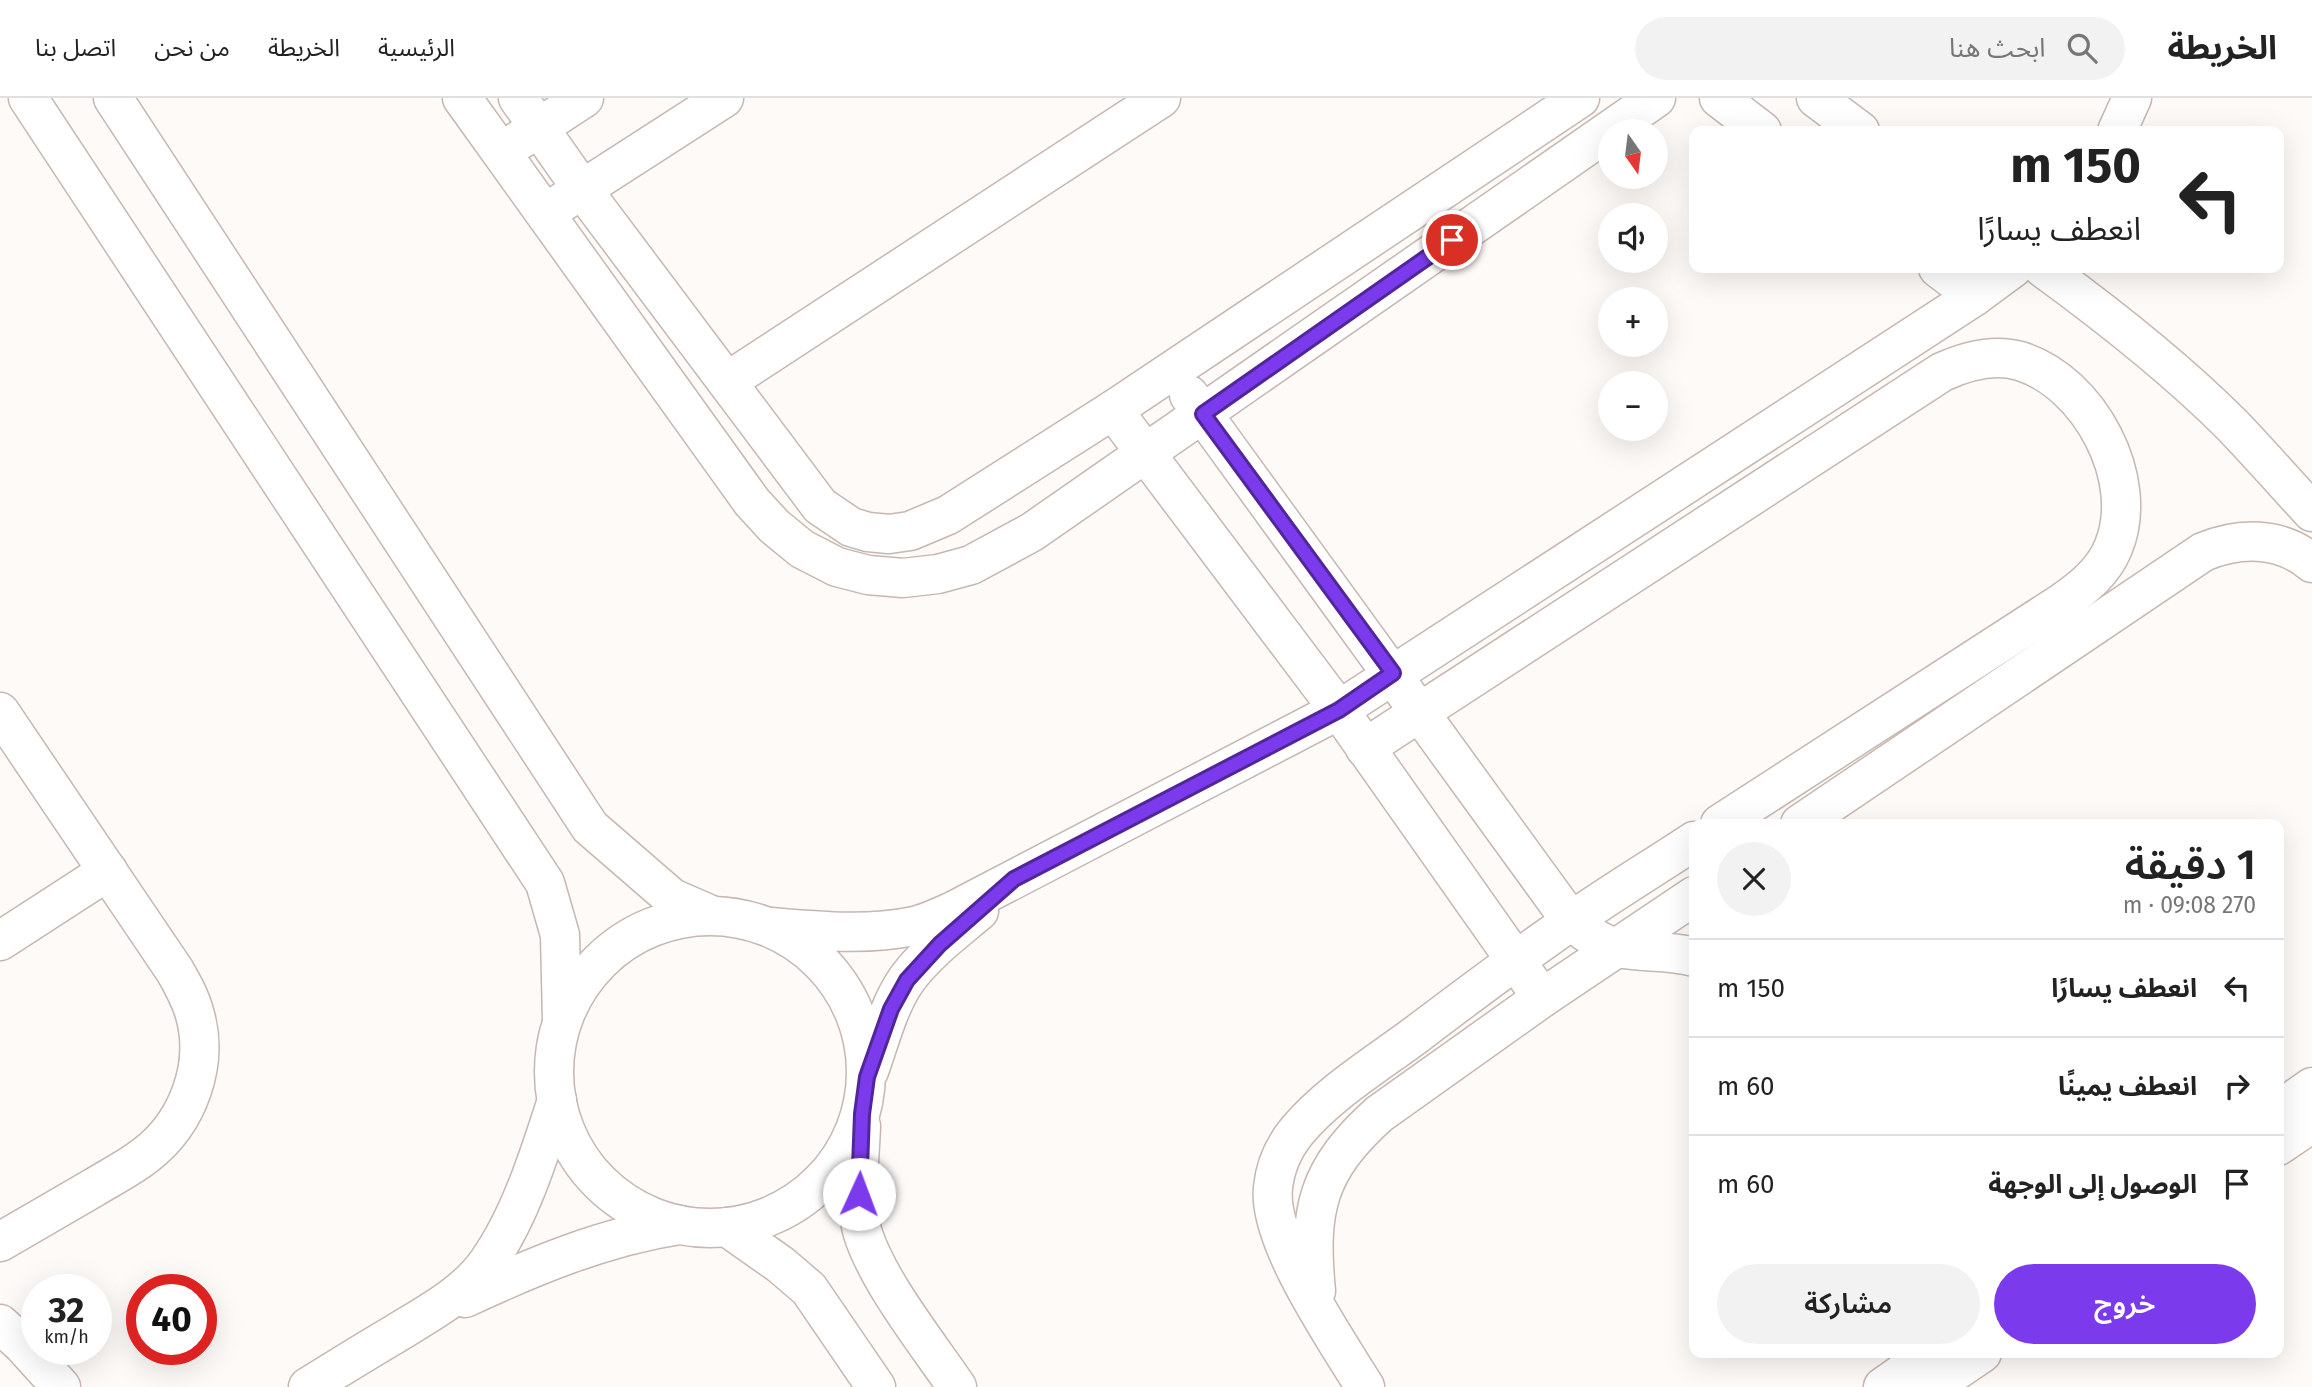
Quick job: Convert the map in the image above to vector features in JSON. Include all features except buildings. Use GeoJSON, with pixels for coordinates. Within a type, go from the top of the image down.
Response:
{"type":"FeatureCollection","features":[{"type":"Feature","properties":{"kind":"street"},"geometry":{"type":"LineString","coordinates":[[28,98],[545,883],[560,935],[562,1021]]}},
{"type":"Feature","properties":{"kind":"street"},"geometry":{"type":"LineString","coordinates":[[113,98],[590,827],[672,898],[711,915]]}},
{"type":"Feature","properties":{"kind":"street"},"geometry":{"type":"LineString","coordinates":[[462,98],[752,502],[774,526],[802,549],[837,567],[868,575],[903,578],[938,574],[971,565],[1032,532],[1656,98]]}},
{"type":"Feature","properties":{"kind":"street"},"geometry":{"type":"LineString","coordinates":[[500,152],[528,113],[583,98]]}},
{"type":"Feature","properties":{"kind":"street"},"geometry":{"type":"LineString","coordinates":[[544,213],[724,98]]}},
{"type":"Feature","properties":{"kind":"street"},"geometry":{"type":"LineString","coordinates":[[728,382],[1161,98]]}},
{"type":"Feature","properties":{"kind":"street"},"geometry":{"type":"LineString","coordinates":[[528,113],[820,506],[851,527],[889,534],[910,531],[948,515],[1112,410],[1580,98]]}},
{"type":"Feature","properties":{"kind":"street"},"geometry":{"type":"LineString","coordinates":[[1719,98],[1755,126]]}},
{"type":"Feature","properties":{"kind":"street"},"geometry":{"type":"LineString","coordinates":[[1816,98],[1853,126]]}},
{"type":"Feature","properties":{"kind":"street"},"geometry":{"type":"LineString","coordinates":[[2119,126],[2132,98]]}},
{"type":"Feature","properties":{"kind":"street"},"geometry":{"type":"LineString","coordinates":[[1945,273],[1975,296]]}},
{"type":"Feature","properties":{"kind":"street"},"geometry":{"type":"LineString","coordinates":[[1014,879],[940,944],[907,980],[891,1009],[852,1138],[839,1161],[822,1182],[801,1199],[779,1212],[753,1222],[704,1228],[680,1225],[641,1211],[623,1201],[599,1182],[579,1157],[565,1130],[556,1100],[556,1047],[562,1021],[580,986],[605,957],[636,934],[673,920],[711,915],[741,918],[770,927],[881,932],[917,925],[955,910],[1014,879],[1339,710],[1975,296],[2006,273]]}},
{"type":"Feature","properties":{"kind":"street"},"geometry":{"type":"LineString","coordinates":[[2050,273],[2134,337],[2184,380],[2232,426],[2312,512]]}},
{"type":"Feature","properties":{"kind":"street"},"geometry":{"type":"LineString","coordinates":[[1366,748],[1942,372],[1970,361],[2000,358],[2020,361],[2043,372],[2065,388],[2098,428],[2118,476],[2122,502],[2120,526],[2113,549],[2101,570],[2063,602],[1728,819]]}},
{"type":"Feature","properties":{"kind":"street"},"geometry":{"type":"LineString","coordinates":[[1170,370],[1571,921],[1599,941],[1618,948],[1689,956]]}},
{"type":"Feature","properties":{"kind":"street"},"geometry":{"type":"LineString","coordinates":[[1112,410],[1339,710],[1542,998]]}},
{"type":"Feature","properties":{"kind":"street"},"geometry":{"type":"LineString","coordinates":[[1807,819],[2203,552],[2232,542],[2262,541],[2285,547],[2312,563]]}},
{"type":"Feature","properties":{"kind":"street"},"geometry":{"type":"LineString","coordinates":[[0,712],[176,971],[188,993],[200,1042],[192,1092],[182,1115],[166,1136],[148,1153],[0,1242]]}},
{"type":"Feature","properties":{"kind":"street"},"geometry":{"type":"LineString","coordinates":[[1365,1387],[1318,1310],[1280,1233],[1273,1209],[1275,1179],[1283,1152],[1296,1132],[1341,1091],[1571,921],[1689,844]]}},
{"type":"Feature","properties":{"kind":"street"},"geometry":{"type":"LineString","coordinates":[[0,941],[108,871]]}},
{"type":"Feature","properties":{"kind":"street"},"geometry":{"type":"LineString","coordinates":[[1318,1310],[1312,1258],[1317,1206],[1326,1179],[1338,1156],[1355,1135],[1379,1114],[1542,998],[1689,899]]}},
{"type":"Feature","properties":{"kind":"street"},"geometry":{"type":"LineString","coordinates":[[770,927],[811,952],[843,987],[862,1030],[865,1095],[859,1194],[863,1233],[883,1275],[957,1387]]}},
{"type":"Feature","properties":{"kind":"street"},"geometry":{"type":"LineString","coordinates":[[2284,1107],[2312,1087]]}},
{"type":"Feature","properties":{"kind":"street"},"geometry":{"type":"LineString","coordinates":[[308,1387],[419,1319],[464,1288],[487,1264],[506,1233],[542,1146],[556,1100]]}},
{"type":"Feature","properties":{"kind":"street"},"geometry":{"type":"LineString","coordinates":[[2284,1142],[2312,1123]]}},
{"type":"Feature","properties":{"kind":"street"},"geometry":{"type":"LineString","coordinates":[[419,1319],[572,1251],[642,1231],[680,1225]]}},
{"type":"Feature","properties":{"kind":"street"},"geometry":{"type":"LineString","coordinates":[[727,1227],[781,1265],[809,1289],[876,1387]]}},
{"type":"Feature","properties":{"kind":"street"},"geometry":{"type":"LineString","coordinates":[[0,1324],[61,1387]]}},
{"type":"Feature","properties":{"kind":"street"},"geometry":{"type":"LineString","coordinates":[[1883,1387],[1924,1358]]}},
{"type":"Feature","properties":{"kind":"street"},"geometry":{"type":"LineString","coordinates":[[1932,1387],[1977,1363]]}},
{"type":"Feature","properties":{"kind":"route"},"geometry":{"type":"LineString","coordinates":[[859,1194],[862,1114],[867,1077],[891,1009],[907,980],[940,944],[1014,879],[1339,710],[1393,673],[1203,414],[1452,240]]}}]}
